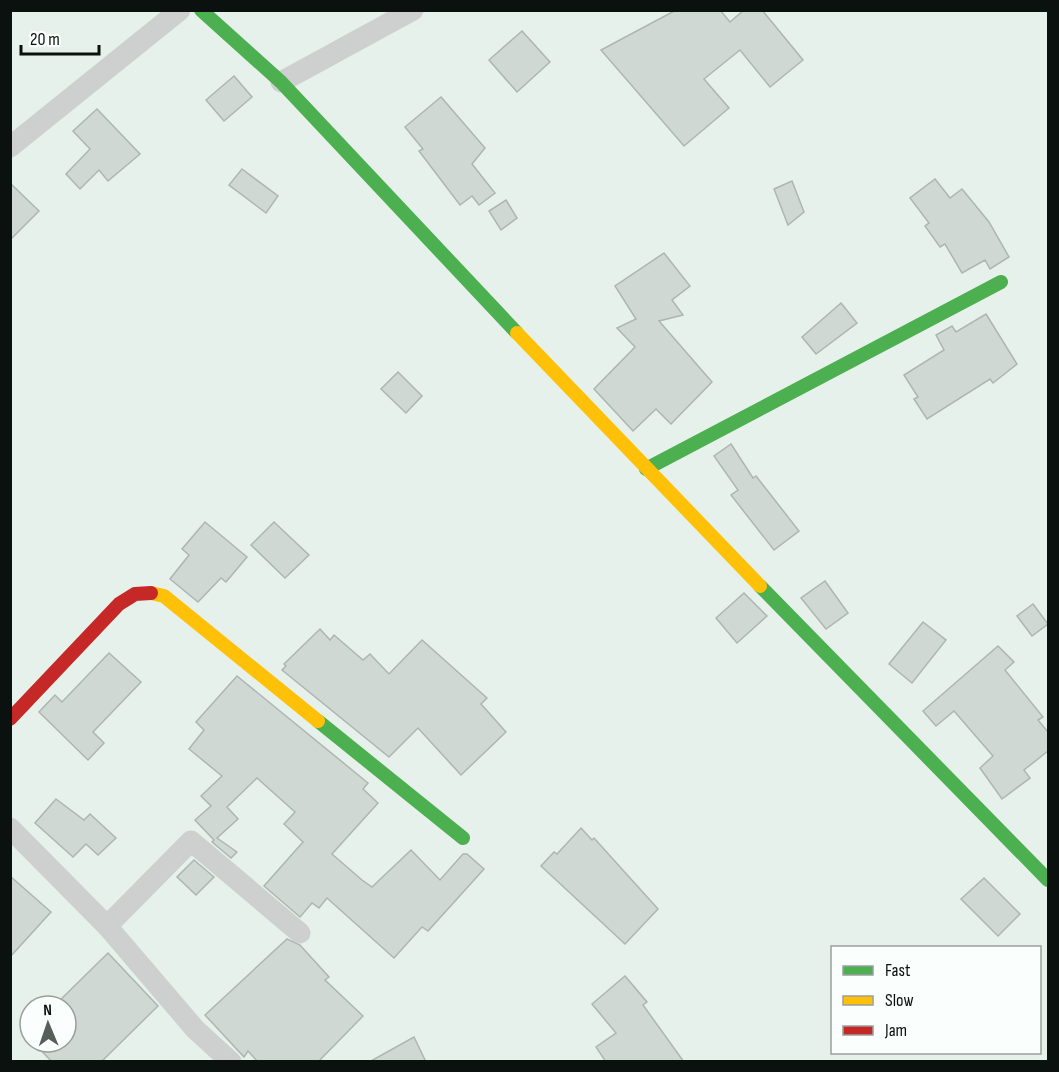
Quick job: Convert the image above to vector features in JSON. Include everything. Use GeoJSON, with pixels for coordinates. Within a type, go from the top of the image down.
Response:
{"type":"FeatureCollection","features":[{"type":"Feature","properties":{"kind":"street"},"geometry":{"type":"LineString","coordinates":[[10,147],[180,10]]}},
{"type":"Feature","properties":{"kind":"street"},"geometry":{"type":"LineString","coordinates":[[201,10],[281,82],[646,469],[1048,880]]}},
{"type":"Feature","properties":{"kind":"street"},"geometry":{"type":"LineString","coordinates":[[281,82],[413,10]]}},
{"type":"Feature","properties":{"kind":"street"},"geometry":{"type":"LineString","coordinates":[[646,469],[1001,282]]}},
{"type":"Feature","properties":{"kind":"street"},"geometry":{"type":"LineString","coordinates":[[10,718],[119,604],[132,594],[147,591],[164,596],[463,838]]}},
{"type":"Feature","properties":{"kind":"street"},"geometry":{"type":"LineString","coordinates":[[10,828],[107,926],[195,1029],[231,1062]]}},
{"type":"Feature","properties":{"kind":"street"},"geometry":{"type":"LineString","coordinates":[[107,926],[191,841],[300,933]]}},
{"type":"Feature","properties":{"kind":"building"},"geometry":{"type":"Polygon","coordinates":[[[676,10],[720,10],[730,22],[744,10],[762,10],[803,60],[770,87],[740,50],[704,79],[729,108],[684,146],[601,50],[676,10]]]}},
{"type":"Feature","properties":{"kind":"building"},"geometry":{"type":"Polygon","coordinates":[[[522,31],[550,62],[517,92],[489,60],[522,31]]]}},
{"type":"Feature","properties":{"kind":"building"},"geometry":{"type":"Polygon","coordinates":[[[234,76],[252,97],[224,121],[206,100],[234,76]]]}},
{"type":"Feature","properties":{"kind":"building"},"geometry":{"type":"Polygon","coordinates":[[[441,97],[485,148],[472,164],[495,193],[479,205],[472,196],[460,205],[419,151],[423,149],[405,127],[441,97]]]}},
{"type":"Feature","properties":{"kind":"building"},"geometry":{"type":"Polygon","coordinates":[[[97,109],[140,154],[108,181],[99,170],[80,189],[66,174],[90,149],[73,131],[97,109]]]}},
{"type":"Feature","properties":{"kind":"building"},"geometry":{"type":"Polygon","coordinates":[[[242,169],[278,196],[266,213],[229,185],[242,169]]]}},
{"type":"Feature","properties":{"kind":"building"},"geometry":{"type":"Polygon","coordinates":[[[935,179],[950,198],[962,189],[989,222],[1009,257],[990,269],[985,260],[962,273],[945,244],[940,247],[925,226],[929,223],[910,198],[935,179]]]}},
{"type":"Feature","properties":{"kind":"building"},"geometry":{"type":"Polygon","coordinates":[[[792,181],[804,212],[788,225],[774,189],[792,181]]]}},
{"type":"Feature","properties":{"kind":"building"},"geometry":{"type":"Polygon","coordinates":[[[10,183],[39,211],[10,240],[10,183]]]}},
{"type":"Feature","properties":{"kind":"building"},"geometry":{"type":"Polygon","coordinates":[[[506,200],[517,218],[501,230],[489,211],[506,200]]]}},
{"type":"Feature","properties":{"kind":"building"},"geometry":{"type":"Polygon","coordinates":[[[664,253],[690,286],[672,300],[683,315],[659,321],[712,382],[671,424],[656,409],[633,431],[594,389],[635,347],[617,328],[636,319],[615,286],[664,253]]]}},
{"type":"Feature","properties":{"kind":"building"},"geometry":{"type":"Polygon","coordinates":[[[841,303],[857,323],[816,354],[802,337],[841,303]]]}},
{"type":"Feature","properties":{"kind":"building"},"geometry":{"type":"Polygon","coordinates":[[[986,314],[1017,364],[993,383],[990,379],[927,419],[914,399],[918,397],[904,375],[944,350],[936,335],[952,326],[956,332],[986,314]]]}},
{"type":"Feature","properties":{"kind":"building"},"geometry":{"type":"Polygon","coordinates":[[[398,372],[422,396],[406,413],[381,389],[398,372]]]}},
{"type":"Feature","properties":{"kind":"building"},"geometry":{"type":"Polygon","coordinates":[[[731,444],[753,478],[756,476],[799,531],[774,550],[731,495],[738,490],[714,456],[731,444]]]}},
{"type":"Feature","properties":{"kind":"building"},"geometry":{"type":"Polygon","coordinates":[[[205,522],[247,557],[226,582],[221,578],[198,602],[170,579],[189,555],[182,549],[205,522]]]}},
{"type":"Feature","properties":{"kind":"building"},"geometry":{"type":"Polygon","coordinates":[[[274,522],[309,555],[285,578],[251,545],[274,522]]]}},
{"type":"Feature","properties":{"kind":"building"},"geometry":{"type":"Polygon","coordinates":[[[825,581],[848,613],[826,629],[801,598],[825,581]]]}},
{"type":"Feature","properties":{"kind":"building"},"geometry":{"type":"Polygon","coordinates":[[[744,593],[767,616],[737,643],[716,618],[744,593]]]}},
{"type":"Feature","properties":{"kind":"building"},"geometry":{"type":"Polygon","coordinates":[[[1033,604],[1048,624],[1032,636],[1017,616],[1033,604]]]}},
{"type":"Feature","properties":{"kind":"building"},"geometry":{"type":"Polygon","coordinates":[[[923,622],[946,640],[912,683],[889,664],[923,622]]]}},
{"type":"Feature","properties":{"kind":"building"},"geometry":{"type":"Polygon","coordinates":[[[320,629],[330,640],[334,635],[363,660],[370,654],[389,674],[422,640],[487,698],[481,704],[506,732],[461,775],[418,728],[389,757],[282,670],[286,666],[284,664],[320,629]]]}},
{"type":"Feature","properties":{"kind":"building"},"geometry":{"type":"Polygon","coordinates":[[[998,646],[1014,662],[1005,670],[1043,717],[1038,720],[1048,732],[1048,751],[1024,770],[1030,778],[1002,799],[980,768],[993,756],[954,711],[936,726],[923,711],[998,646]]]}},
{"type":"Feature","properties":{"kind":"building"},"geometry":{"type":"Polygon","coordinates":[[[109,653],[141,682],[93,732],[104,743],[88,760],[39,712],[55,695],[62,702],[109,653]]]}},
{"type":"Feature","properties":{"kind":"building"},"geometry":{"type":"Polygon","coordinates":[[[237,676],[368,783],[363,789],[378,803],[332,854],[362,880],[372,887],[411,850],[440,880],[463,854],[467,854],[484,869],[428,931],[422,927],[394,958],[327,898],[319,908],[312,903],[300,917],[264,886],[303,842],[284,824],[295,812],[257,778],[227,807],[238,819],[217,838],[237,852],[231,858],[212,842],[214,840],[195,820],[211,806],[201,796],[222,776],[189,749],[204,730],[196,722],[237,676]]]}},
{"type":"Feature","properties":{"kind":"building"},"geometry":{"type":"Polygon","coordinates":[[[56,799],[84,820],[90,814],[116,838],[98,855],[86,844],[73,857],[35,823],[56,799]]]}},
{"type":"Feature","properties":{"kind":"building"},"geometry":{"type":"Polygon","coordinates":[[[581,828],[592,840],[594,838],[658,909],[625,944],[541,866],[554,852],[557,854],[581,828]]]}},
{"type":"Feature","properties":{"kind":"building"},"geometry":{"type":"Polygon","coordinates":[[[194,860],[214,877],[196,895],[177,877],[194,860]]]}},
{"type":"Feature","properties":{"kind":"building"},"geometry":{"type":"Polygon","coordinates":[[[10,876],[51,912],[10,957],[10,876]]]}},
{"type":"Feature","properties":{"kind":"building"},"geometry":{"type":"Polygon","coordinates":[[[984,878],[1020,914],[998,936],[961,899],[984,878]]]}},
{"type":"Feature","properties":{"kind":"building"},"geometry":{"type":"Polygon","coordinates":[[[287,939],[300,945],[329,977],[325,980],[363,1016],[318,1062],[258,1062],[248,1051],[244,1057],[205,1015],[287,939]]]}},
{"type":"Feature","properties":{"kind":"building"},"geometry":{"type":"Polygon","coordinates":[[[108,953],[158,1006],[101,1062],[52,1062],[44,1054],[78,1054],[78,994],[66,994],[108,953]]]}},
{"type":"Feature","properties":{"kind":"building"},"geometry":{"type":"Polygon","coordinates":[[[625,976],[647,1002],[643,1005],[684,1062],[606,1062],[596,1047],[616,1033],[592,1004],[625,976]]]}},
{"type":"Feature","properties":{"kind":"building"},"geometry":{"type":"Polygon","coordinates":[[[414,1037],[426,1062],[369,1062],[414,1037]]]}},
{"type":"Feature","properties":{"kind":"traffic: fast"},"geometry":{"type":"LineString","coordinates":[[201,10],[281,82],[517,333]]}},
{"type":"Feature","properties":{"kind":"traffic: fast"},"geometry":{"type":"LineString","coordinates":[[646,469],[1001,282]]}},
{"type":"Feature","properties":{"kind":"traffic: fast"},"geometry":{"type":"LineString","coordinates":[[760,586],[1048,880]]}},
{"type":"Feature","properties":{"kind":"traffic: fast"},"geometry":{"type":"LineString","coordinates":[[318,721],[463,838]]}},
{"type":"Feature","properties":{"kind":"traffic: slow"},"geometry":{"type":"LineString","coordinates":[[517,333],[760,586]]}},
{"type":"Feature","properties":{"kind":"traffic: slow"},"geometry":{"type":"LineString","coordinates":[[151,593],[164,596],[318,721]]}},
{"type":"Feature","properties":{"kind":"traffic: jam"},"geometry":{"type":"LineString","coordinates":[[10,719],[119,604],[135,594],[151,593]]}}]}
